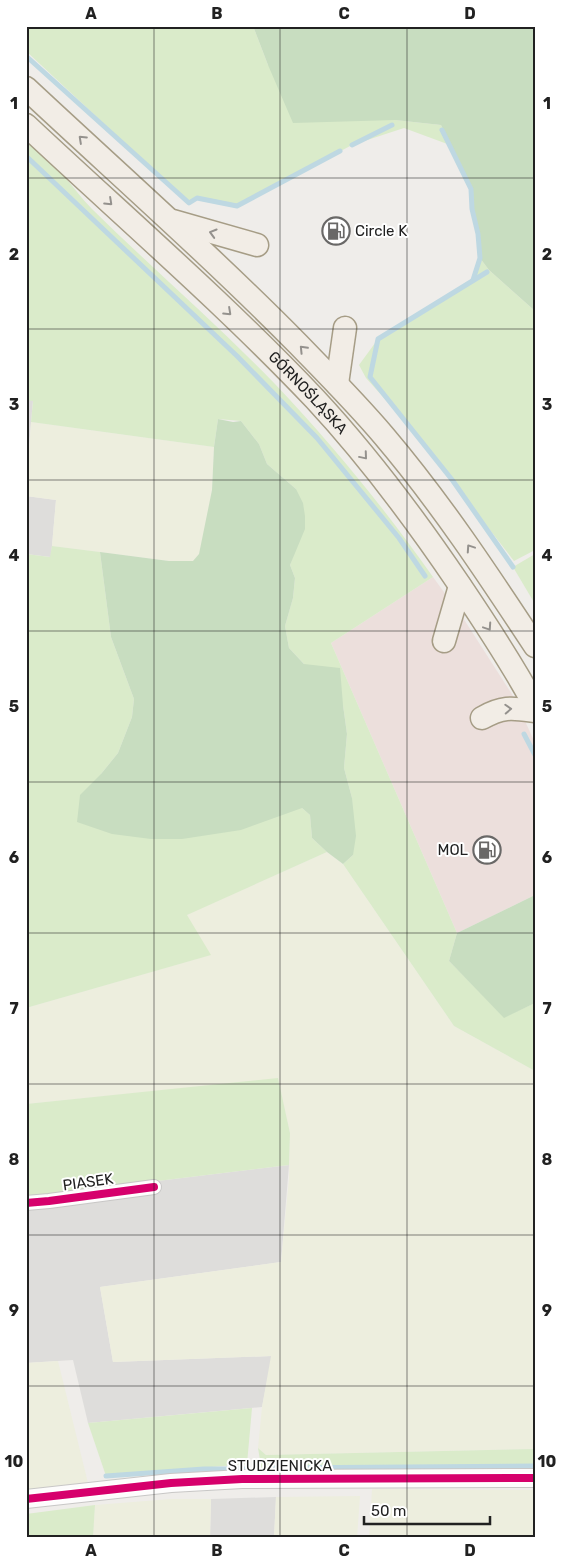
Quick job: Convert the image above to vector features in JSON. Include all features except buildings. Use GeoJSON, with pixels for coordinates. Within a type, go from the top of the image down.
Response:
{"type":"FeatureCollection","features":[{"type":"Feature","properties":{"kind":"main road","name":"GÓRNOŚLĄSKA"},"geometry":{"type":"LineString","coordinates":[[26,88],[170,220],[260,306],[384,435],[433,496],[535,646]]}},
{"type":"Feature","properties":{"kind":"main road","name":"GÓRNOŚLĄSKA"},"geometry":{"type":"LineString","coordinates":[[26,125],[240,324],[316,400],[366,458],[405,508],[502,648],[535,706]]}},
{"type":"Feature","properties":{"kind":"main road"},"geometry":{"type":"LineString","coordinates":[[170,220],[258,245]]}},
{"type":"Feature","properties":{"kind":"main road"},"geometry":{"type":"LineString","coordinates":[[337,384],[345,328]]}},
{"type":"Feature","properties":{"kind":"main road"},"geometry":{"type":"LineString","coordinates":[[444,641],[460,586]]}},
{"type":"Feature","properties":{"kind":"main road"},"geometry":{"type":"LineString","coordinates":[[482,718],[496,710],[515,708],[535,711]]}},
{"type":"Feature","properties":{"kind":"street","name":"PIASEK"},"geometry":{"type":"LineString","coordinates":[[26,1203],[154,1187]]}},
{"type":"Feature","properties":{"kind":"street","name":"STUDZIENICKA"},"geometry":{"type":"LineString","coordinates":[[26,1500],[171,1483],[242,1479],[535,1478]]}},
{"type":"Feature","properties":{"kind":"shaded area"},"geometry":{"type":"Polygon","coordinates":[[[26,400],[33,400],[26,481],[26,400]]]}},
{"type":"Feature","properties":{"kind":"shaded area"},"geometry":{"type":"Polygon","coordinates":[[[26,496],[56,500],[51,557],[26,554],[26,496]]]}},
{"type":"Feature","properties":{"kind":"shaded area"},"geometry":{"type":"Polygon","coordinates":[[[433,577],[465,621],[515,699],[535,743],[535,895],[457,933],[331,643],[433,577]]]}},
{"type":"Feature","properties":{"kind":"shaded area"},"geometry":{"type":"Polygon","coordinates":[[[289,1165],[281,1262],[100,1287],[113,1362],[272,1356],[262,1407],[88,1423],[73,1360],[26,1363],[26,1197],[289,1165]]]}},
{"type":"Feature","properties":{"kind":"shaded area"},"geometry":{"type":"Polygon","coordinates":[[[276,1497],[274,1538],[210,1538],[211,1499],[276,1497]]]}},
{"type":"Feature","properties":{"kind":"green space"},"geometry":{"type":"Polygon","coordinates":[[[26,26],[253,26],[268,65],[395,120],[441,125],[450,145],[404,128],[352,145],[237,206],[197,198],[189,203],[26,51],[26,26]]]}},
{"type":"Feature","properties":{"kind":"green space"},"geometry":{"type":"Polygon","coordinates":[[[253,26],[535,26],[535,311],[489,270],[480,258],[478,234],[472,209],[471,189],[441,125],[395,120],[293,123],[253,26]]]}},
{"type":"Feature","properties":{"kind":"green space"},"geometry":{"type":"Polygon","coordinates":[[[26,141],[58,170],[92,209],[275,384],[358,478],[433,577],[331,643],[457,933],[449,961],[504,1017],[535,1003],[535,1071],[454,1026],[343,864],[353,855],[352,798],[344,768],[347,734],[343,705],[289,648],[285,626],[293,598],[295,578],[290,565],[296,547],[296,489],[267,464],[259,444],[241,421],[218,419],[214,447],[31,422],[33,401],[26,400],[26,141]]]}},
{"type":"Feature","properties":{"kind":"green space"},"geometry":{"type":"Polygon","coordinates":[[[480,258],[489,270],[535,311],[535,550],[514,561],[410,427],[366,378],[359,365],[378,339],[473,280],[480,258]]]}},
{"type":"Feature","properties":{"kind":"green space"},"geometry":{"type":"Polygon","coordinates":[[[218,419],[233,422],[241,421],[259,444],[267,464],[296,489],[303,503],[305,529],[290,565],[295,578],[293,598],[285,626],[289,648],[304,664],[340,668],[347,734],[344,768],[352,798],[356,836],[353,855],[343,864],[312,838],[310,815],[302,808],[241,830],[182,839],[151,839],[112,834],[77,822],[80,795],[118,753],[132,717],[134,699],[111,637],[100,552],[169,561],[193,561],[199,554],[212,490],[214,447],[218,419]]]}},
{"type":"Feature","properties":{"kind":"green space"},"geometry":{"type":"Polygon","coordinates":[[[31,422],[214,447],[212,490],[205,530],[199,554],[193,562],[169,561],[52,546],[56,500],[26,496],[31,422]]]}},
{"type":"Feature","properties":{"kind":"green space"},"geometry":{"type":"Polygon","coordinates":[[[52,546],[100,552],[111,637],[134,699],[132,717],[118,753],[101,774],[302,808],[310,815],[312,838],[327,852],[187,915],[211,955],[26,1008],[26,554],[50,557],[52,546]]]}},
{"type":"Feature","properties":{"kind":"green space"},"geometry":{"type":"Polygon","coordinates":[[[535,554],[535,604],[513,567],[535,554]]]}},
{"type":"Feature","properties":{"kind":"green space"},"geometry":{"type":"Polygon","coordinates":[[[327,852],[343,864],[454,1026],[535,1071],[535,1449],[266,1455],[258,1448],[262,1407],[271,1356],[113,1362],[100,1287],[281,1262],[289,1178],[290,1133],[278,1079],[26,1104],[26,1008],[210,955],[186,915],[327,852]]]}},
{"type":"Feature","properties":{"kind":"green space"},"geometry":{"type":"Polygon","coordinates":[[[535,895],[535,1003],[504,1018],[449,961],[457,933],[535,895]]]}},
{"type":"Feature","properties":{"kind":"green space"},"geometry":{"type":"Polygon","coordinates":[[[278,1078],[290,1133],[289,1165],[26,1197],[26,1104],[278,1078]]]}},
{"type":"Feature","properties":{"kind":"green space"},"geometry":{"type":"Polygon","coordinates":[[[58,1361],[88,1483],[26,1490],[26,1363],[58,1361]]]}},
{"type":"Feature","properties":{"kind":"green space"},"geometry":{"type":"Polygon","coordinates":[[[252,1408],[247,1464],[106,1476],[88,1423],[252,1408]]]}},
{"type":"Feature","properties":{"kind":"green space"},"geometry":{"type":"Polygon","coordinates":[[[258,1448],[266,1455],[535,1449],[535,1469],[262,1472],[258,1448]]]}},
{"type":"Feature","properties":{"kind":"green space"},"geometry":{"type":"Polygon","coordinates":[[[372,1489],[535,1490],[535,1538],[369,1538],[372,1489]]]}},
{"type":"Feature","properties":{"kind":"green space"},"geometry":{"type":"Polygon","coordinates":[[[360,1496],[357,1538],[274,1538],[276,1497],[360,1496]]]}},
{"type":"Feature","properties":{"kind":"green space"},"geometry":{"type":"Polygon","coordinates":[[[171,1499],[211,1499],[210,1538],[93,1538],[95,1505],[171,1499]]]}},
{"type":"Feature","properties":{"kind":"green space"},"geometry":{"type":"Polygon","coordinates":[[[95,1505],[93,1538],[26,1538],[26,1514],[95,1505]]]}},
{"type":"Feature","properties":{"kind":"waterway"},"geometry":{"type":"LineString","coordinates":[[26,56],[189,203],[197,198],[237,206],[340,151]]}},
{"type":"Feature","properties":{"kind":"waterway"},"geometry":{"type":"LineString","coordinates":[[352,145],[392,125]]}},
{"type":"Feature","properties":{"kind":"waterway"},"geometry":{"type":"LineString","coordinates":[[442,130],[471,189],[472,209],[478,234],[480,258],[473,280]]}},
{"type":"Feature","properties":{"kind":"waterway"},"geometry":{"type":"LineString","coordinates":[[26,156],[237,356],[317,438],[399,538],[425,576]]}},
{"type":"Feature","properties":{"kind":"waterway"},"geometry":{"type":"LineString","coordinates":[[487,272],[378,339],[370,377],[453,481],[513,567]]}},
{"type":"Feature","properties":{"kind":"waterway"},"geometry":{"type":"LineString","coordinates":[[524,734],[535,755]]}},
{"type":"Feature","properties":{"kind":"waterway"},"geometry":{"type":"LineString","coordinates":[[269,1468],[535,1466]]}},
{"type":"Feature","properties":{"kind":"waterway"},"geometry":{"type":"LineString","coordinates":[[106,1476],[204,1469],[245,1469]]}},
{"type":"Feature","properties":{"kind":"cycle path"},"geometry":{"type":"LineString","coordinates":[[26,1203],[154,1187]]}},
{"type":"Feature","properties":{"kind":"cycle path"},"geometry":{"type":"LineString","coordinates":[[26,1499],[171,1483],[242,1479],[535,1478]]}},
{"type":"Feature","properties":{"kind":"place","name":"Circle K"},"geometry":{"type":"Point","coordinates":[336,231]}},
{"type":"Feature","properties":{"kind":"place","name":"MOL"},"geometry":{"type":"Point","coordinates":[487,850]}}]}
